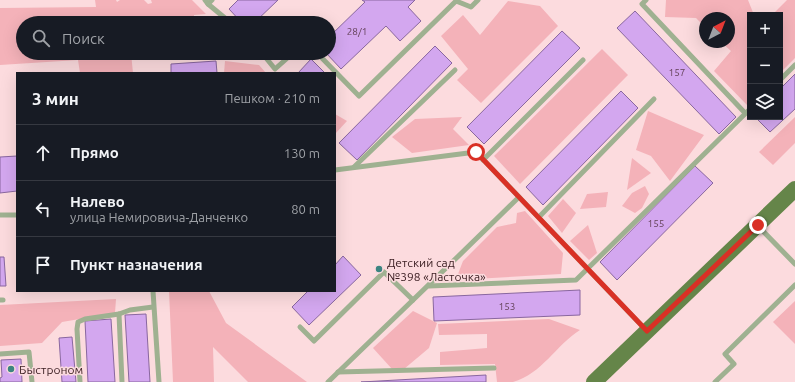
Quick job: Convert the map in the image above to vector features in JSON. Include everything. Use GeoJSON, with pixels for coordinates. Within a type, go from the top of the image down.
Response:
{"type":"FeatureCollection","features":[{"type":"Feature","properties":{"kind":"main road"},"geometry":{"type":"LineString","coordinates":[[594,382],[795,189]]}},
{"type":"Feature","properties":{"kind":"lane"},"geometry":{"type":"LineString","coordinates":[[336,72],[359,96],[455,1],[471,7],[478,0]]}},
{"type":"Feature","properties":{"kind":"lane"},"geometry":{"type":"LineString","coordinates":[[429,286],[576,280],[745,113],[642,4],[646,0]]}},
{"type":"Feature","properties":{"kind":"lane"},"geometry":{"type":"LineString","coordinates":[[208,1],[224,16]]}},
{"type":"Feature","properties":{"kind":"lane"},"geometry":{"type":"LineString","coordinates":[[268,60],[275,69],[285,60]]}},
{"type":"Feature","properties":{"kind":"lane"},"geometry":{"type":"LineString","coordinates":[[324,60],[336,72]]}},
{"type":"Feature","properties":{"kind":"lane"},"geometry":{"type":"LineString","coordinates":[[483,160],[583,60]]}},
{"type":"Feature","properties":{"kind":"lane"},"geometry":{"type":"LineString","coordinates":[[783,77],[795,65]]}},
{"type":"Feature","properties":{"kind":"lane"},"geometry":{"type":"LineString","coordinates":[[354,167],[455,70]]}},
{"type":"Feature","properties":{"kind":"lane"},"geometry":{"type":"LineString","coordinates":[[539,218],[654,99]]}},
{"type":"Feature","properties":{"kind":"lane"},"geometry":{"type":"LineString","coordinates":[[336,170],[476,152],[647,331]]}},
{"type":"Feature","properties":{"kind":"lane"},"geometry":{"type":"LineString","coordinates":[[328,382],[429,286],[519,197]]}},
{"type":"Feature","properties":{"kind":"lane"},"geometry":{"type":"LineString","coordinates":[[0,215],[16,215]]}},
{"type":"Feature","properties":{"kind":"lane"},"geometry":{"type":"LineString","coordinates":[[758,225],[795,264]]}},
{"type":"Feature","properties":{"kind":"lane"},"geometry":{"type":"LineString","coordinates":[[300,327],[314,341],[384,272],[413,300]]}},
{"type":"Feature","properties":{"kind":"lane"},"geometry":{"type":"LineString","coordinates":[[715,382],[734,364],[725,354],[795,286]]}},
{"type":"Feature","properties":{"kind":"lane"},"geometry":{"type":"LineString","coordinates":[[153,292],[159,382]]}},
{"type":"Feature","properties":{"kind":"lane"},"geometry":{"type":"LineString","coordinates":[[80,382],[77,329],[78,322],[85,319],[119,314],[130,310],[153,307]]}},
{"type":"Feature","properties":{"kind":"lane"},"geometry":{"type":"LineString","coordinates":[[119,314],[122,382]]}},
{"type":"Feature","properties":{"kind":"lane"},"geometry":{"type":"LineString","coordinates":[[0,354],[30,352],[32,382]]}},
{"type":"Feature","properties":{"kind":"lane"},"geometry":{"type":"LineString","coordinates":[[338,372],[494,368]]}},
{"type":"Feature","properties":{"kind":"shaded area"},"geometry":{"type":"Polygon","coordinates":[[[95,0],[116,0],[117,2],[120,0],[144,0],[148,4],[152,3],[151,0],[192,0],[206,14],[194,16],[16,16],[16,60],[78,60],[0,65],[0,8],[96,7],[95,0]]]}},
{"type":"Feature","properties":{"kind":"shaded area"},"geometry":{"type":"Polygon","coordinates":[[[666,0],[748,0],[753,12],[747,12],[747,105],[714,71],[731,51],[728,48],[735,48],[735,12],[699,12],[699,21],[696,18],[665,17],[666,0]]]}},
{"type":"Feature","properties":{"kind":"shaded area"},"geometry":{"type":"Polygon","coordinates":[[[787,0],[795,0],[795,58],[783,70],[783,12],[775,12],[787,0]]]}},
{"type":"Feature","properties":{"kind":"shaded area"},"geometry":{"type":"Polygon","coordinates":[[[508,1],[540,6],[558,26],[481,103],[457,80],[468,69],[441,36],[463,15],[480,35],[508,1]]]}},
{"type":"Feature","properties":{"kind":"shaded area"},"geometry":{"type":"Polygon","coordinates":[[[602,49],[628,75],[520,184],[494,156],[602,49]]]}},
{"type":"Feature","properties":{"kind":"shaded area"},"geometry":{"type":"Polygon","coordinates":[[[78,60],[132,60],[133,72],[80,72],[78,60]]]}},
{"type":"Feature","properties":{"kind":"shaded area"},"geometry":{"type":"Polygon","coordinates":[[[225,61],[259,65],[265,72],[224,72],[225,61]]]}},
{"type":"Feature","properties":{"kind":"shaded area"},"geometry":{"type":"Polygon","coordinates":[[[648,111],[704,135],[670,181],[651,156],[636,150],[648,111]]]}},
{"type":"Feature","properties":{"kind":"shaded area"},"geometry":{"type":"Polygon","coordinates":[[[336,115],[347,121],[336,133],[336,115]]]}},
{"type":"Feature","properties":{"kind":"shaded area"},"geometry":{"type":"Polygon","coordinates":[[[462,117],[453,129],[469,145],[412,153],[392,137],[415,119],[462,117]]]}},
{"type":"Feature","properties":{"kind":"shaded area"},"geometry":{"type":"Polygon","coordinates":[[[795,117],[795,143],[773,165],[759,152],[795,117]]]}},
{"type":"Feature","properties":{"kind":"shaded area"},"geometry":{"type":"Polygon","coordinates":[[[632,158],[651,173],[627,190],[632,158]]]}},
{"type":"Feature","properties":{"kind":"shaded area"},"geometry":{"type":"Polygon","coordinates":[[[645,186],[649,194],[642,208],[635,213],[622,206],[632,193],[645,186]]]}},
{"type":"Feature","properties":{"kind":"shaded area"},"geometry":{"type":"Polygon","coordinates":[[[608,192],[606,207],[580,209],[587,194],[608,192]]]}},
{"type":"Feature","properties":{"kind":"shaded area"},"geometry":{"type":"Polygon","coordinates":[[[563,199],[576,213],[562,233],[548,216],[563,199]]]}},
{"type":"Feature","properties":{"kind":"shaded area"},"geometry":{"type":"Polygon","coordinates":[[[525,211],[563,253],[561,274],[474,279],[458,274],[463,261],[497,227],[516,223],[517,213],[525,211]]]}},
{"type":"Feature","properties":{"kind":"shaded area"},"geometry":{"type":"Polygon","coordinates":[[[588,225],[597,253],[589,260],[570,241],[588,225]]]}},
{"type":"Feature","properties":{"kind":"shaded area"},"geometry":{"type":"Polygon","coordinates":[[[169,292],[210,292],[226,323],[307,382],[248,382],[213,347],[214,382],[173,382],[169,292]]]}},
{"type":"Feature","properties":{"kind":"shaded area"},"geometry":{"type":"Polygon","coordinates":[[[116,299],[115,313],[62,322],[42,343],[0,346],[0,305],[116,299]]]}},
{"type":"Feature","properties":{"kind":"shaded area"},"geometry":{"type":"Polygon","coordinates":[[[795,301],[795,344],[773,322],[795,301]]]}},
{"type":"Feature","properties":{"kind":"shaded area"},"geometry":{"type":"Polygon","coordinates":[[[413,311],[437,323],[429,348],[404,369],[392,369],[373,348],[413,311]]]}},
{"type":"Feature","properties":{"kind":"shaded area"},"geometry":{"type":"Polygon","coordinates":[[[549,319],[580,330],[563,343],[541,366],[523,378],[513,382],[497,382],[495,364],[440,365],[440,352],[487,348],[487,334],[439,335],[438,324],[549,319]]]}},
{"type":"Feature","properties":{"kind":"building"},"geometry":{"type":"Polygon","coordinates":[[[238,0],[278,0],[261,16],[236,16],[229,9],[238,0]]]}},
{"type":"Feature","properties":{"kind":"building"},"geometry":{"type":"Polygon","coordinates":[[[362,0],[415,0],[408,7],[421,21],[400,41],[386,26],[341,69],[333,60],[336,60],[336,30],[365,2],[362,0]]]}},
{"type":"Feature","properties":{"kind":"building"},"geometry":{"type":"Polygon","coordinates":[[[635,11],[736,117],[719,134],[617,28],[635,11]]]}},
{"type":"Feature","properties":{"kind":"building"},"geometry":{"type":"Polygon","coordinates":[[[562,31],[580,48],[484,144],[467,127],[562,31]]]}},
{"type":"Feature","properties":{"kind":"building"},"geometry":{"type":"Polygon","coordinates":[[[435,46],[452,63],[357,160],[339,143],[435,46]]]}},
{"type":"Feature","properties":{"kind":"building"},"geometry":{"type":"Polygon","coordinates":[[[310,60],[312,60],[324,72],[299,72],[310,60]]]}},
{"type":"Feature","properties":{"kind":"building"},"geometry":{"type":"Polygon","coordinates":[[[216,61],[217,72],[171,72],[171,64],[216,61]]]}},
{"type":"Feature","properties":{"kind":"building"},"geometry":{"type":"Polygon","coordinates":[[[795,74],[795,109],[770,132],[758,120],[783,120],[783,86],[795,74]]]}},
{"type":"Feature","properties":{"kind":"building"},"geometry":{"type":"Polygon","coordinates":[[[621,91],[638,108],[543,205],[526,187],[621,91]]]}},
{"type":"Feature","properties":{"kind":"building"},"geometry":{"type":"Polygon","coordinates":[[[16,156],[16,191],[0,193],[0,157],[16,156]]]}},
{"type":"Feature","properties":{"kind":"building"},"geometry":{"type":"Polygon","coordinates":[[[695,166],[713,183],[617,280],[600,262],[695,166]]]}},
{"type":"Feature","properties":{"kind":"building"},"geometry":{"type":"Polygon","coordinates":[[[343,256],[361,275],[309,325],[292,307],[307,292],[336,292],[336,264],[343,256]]]}},
{"type":"Feature","properties":{"kind":"building"},"geometry":{"type":"Polygon","coordinates":[[[0,257],[4,257],[6,286],[0,286],[0,257]]]}},
{"type":"Feature","properties":{"kind":"building"},"geometry":{"type":"Polygon","coordinates":[[[580,290],[580,315],[434,321],[433,297],[580,290]]]}},
{"type":"Feature","properties":{"kind":"building"},"geometry":{"type":"Polygon","coordinates":[[[146,314],[150,382],[129,382],[125,315],[146,314]]]}},
{"type":"Feature","properties":{"kind":"building"},"geometry":{"type":"Polygon","coordinates":[[[111,319],[115,382],[88,382],[85,321],[111,319]]]}},
{"type":"Feature","properties":{"kind":"building"},"geometry":{"type":"Polygon","coordinates":[[[72,337],[76,382],[62,382],[59,338],[72,337]]]}},
{"type":"Feature","properties":{"kind":"building","name":"Быстроном"},"geometry":{"type":"Polygon","coordinates":[[[21,359],[22,382],[0,382],[0,378],[2,377],[1,360],[21,359]]]}},
{"type":"Feature","properties":{"kind":"building"},"geometry":{"type":"Polygon","coordinates":[[[486,375],[486,382],[361,382],[486,375]]]}},
{"type":"Feature","properties":{"kind":"place","name":"Детский сад №398 «Ласточка»"},"geometry":{"type":"Point","coordinates":[379,269]}},
{"type":"Feature","properties":{"kind":"place","name":"Быстроном"},"geometry":{"type":"Point","coordinates":[11,369]}},
{"type":"Feature","properties":{"kind":"route"},"geometry":{"type":"LineString","coordinates":[[476,152],[647,331],[758,225]]}}]}
